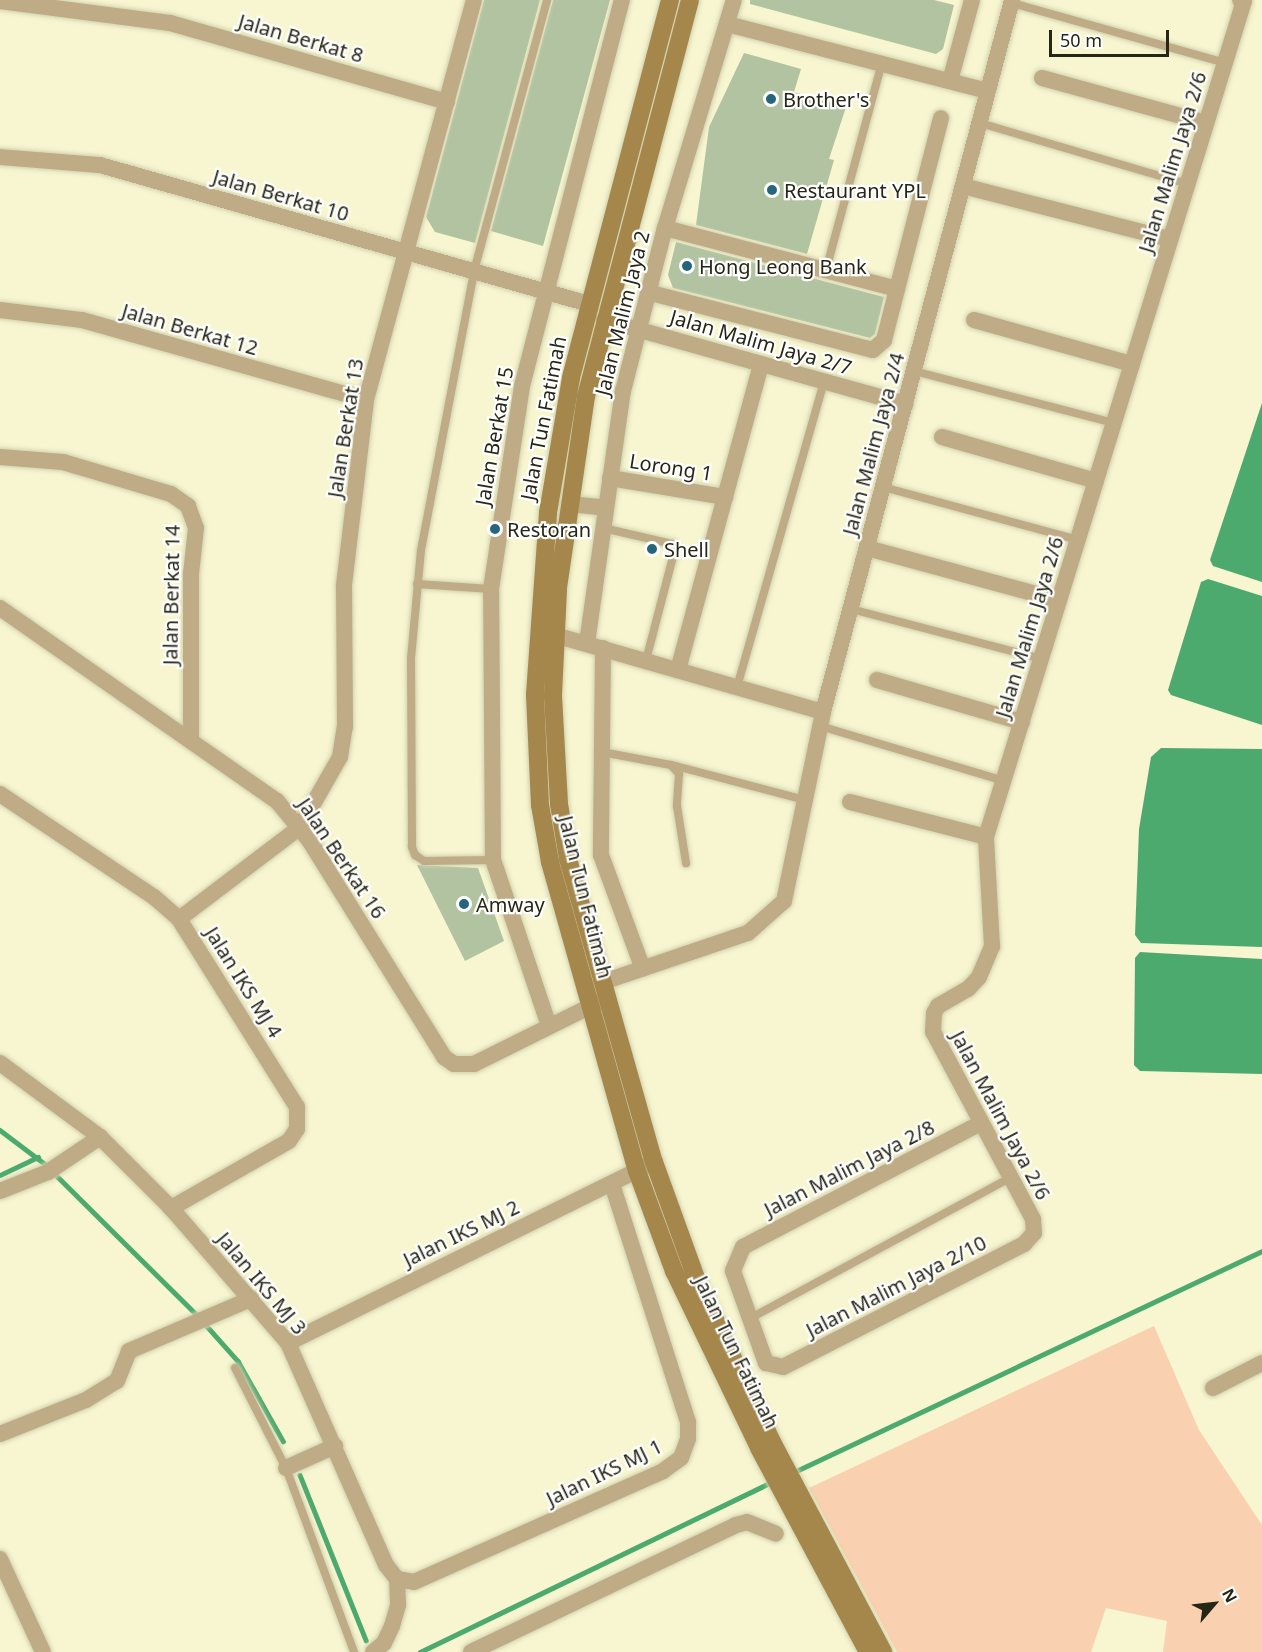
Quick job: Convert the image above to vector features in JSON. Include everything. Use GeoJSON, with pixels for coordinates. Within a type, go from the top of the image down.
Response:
{"type":"FeatureCollection","features":[{"type":"Feature","properties":{"kind":"main road","name":"Jalan Tun Fatimah"},"geometry":{"type":"LineString","coordinates":[[670,0],[571,378],[548,513],[537,631],[535,695],[540,805],[550,862],[601,995],[654,1162],[713,1320],[765,1445]]}},
{"type":"Feature","properties":{"kind":"main road","name":"Jalan Tun Fatimah"},"geometry":{"type":"LineString","coordinates":[[690,0],[588,382],[570,504],[556,634],[553,696],[559,804],[568,859],[601,995],[637,1171],[691,1311],[792,1497],[868,1652]]}},
{"type":"Feature","properties":{"kind":"main road","name":"Jalan Tun Fatimah"},"geometry":{"type":"LineString","coordinates":[[792,1497],[883,1652]]}},
{"type":"Feature","properties":{"kind":"street","name":"Jalan Berkat 13"},"geometry":{"type":"LineString","coordinates":[[300,827],[336,766],[344,741],[344,585],[366,400],[474,0]]}},
{"type":"Feature","properties":{"kind":"street","name":"Jalan Berkat 15"},"geometry":{"type":"LineString","coordinates":[[549,1026],[493,860],[491,589],[522,386],[548,294],[622,0]]}},
{"type":"Feature","properties":{"kind":"street","name":"Jalan Malim Jaya 2"},"geometry":{"type":"LineString","coordinates":[[587,643],[623,391],[651,293],[665,228],[734,0]]}},
{"type":"Feature","properties":{"kind":"street"},"geometry":{"type":"LineString","coordinates":[[950,81],[972,0]]}},
{"type":"Feature","properties":{"kind":"street","name":"Jalan Berkat 8"},"geometry":{"type":"LineString","coordinates":[[0,1],[170,22],[447,102]]}},
{"type":"Feature","properties":{"kind":"street","name":"Jalan Malim Jaya 2/4"},"geometry":{"type":"LineString","coordinates":[[784,901],[822,719],[1012,1]]}},
{"type":"Feature","properties":{"kind":"street","name":"Jalan Malim Jaya 2/6"},"geometry":{"type":"LineString","coordinates":[[1034,1233],[1033,1220],[933,1032],[933,1020],[938,1006],[968,989],[979,977],[992,946],[986,837],[1225,63],[1242,1]]}},
{"type":"Feature","properties":{"kind":"street"},"geometry":{"type":"LineString","coordinates":[[727,24],[988,91]]}},
{"type":"Feature","properties":{"kind":"street"},"geometry":{"type":"LineString","coordinates":[[1042,78],[1206,123]]}},
{"type":"Feature","properties":{"kind":"street"},"geometry":{"type":"LineString","coordinates":[[651,293],[866,351],[873,350],[884,340],[941,118]]}},
{"type":"Feature","properties":{"kind":"street","name":"Jalan Berkat 10"},"geometry":{"type":"LineString","coordinates":[[0,157],[100,165],[589,304]]}},
{"type":"Feature","properties":{"kind":"street"},"geometry":{"type":"LineString","coordinates":[[963,186],[1170,239]]}},
{"type":"Feature","properties":{"kind":"street"},"geometry":{"type":"LineString","coordinates":[[665,228],[897,289]]}},
{"type":"Feature","properties":{"kind":"street","name":"Jalan Berkat 12"},"geometry":{"type":"LineString","coordinates":[[0,310],[81,320],[366,400]]}},
{"type":"Feature","properties":{"kind":"street","name":"Jalan Malim Jaya 2/7"},"geometry":{"type":"LineString","coordinates":[[604,320],[905,404]]}},
{"type":"Feature","properties":{"kind":"street"},"geometry":{"type":"LineString","coordinates":[[974,320],[1132,364]]}},
{"type":"Feature","properties":{"kind":"street"},"geometry":{"type":"LineString","coordinates":[[678,670],[761,364]]}},
{"type":"Feature","properties":{"kind":"street"},"geometry":{"type":"LineString","coordinates":[[942,437],[1096,481]]}},
{"type":"Feature","properties":{"kind":"street","name":"Jalan Berkat 14"},"geometry":{"type":"LineString","coordinates":[[0,457],[63,462],[171,494],[188,506],[196,528],[191,574],[191,738]]}},
{"type":"Feature","properties":{"kind":"street","name":"Lorong 1"},"geometry":{"type":"LineString","coordinates":[[610,478],[725,497]]}},
{"type":"Feature","properties":{"kind":"street"},"geometry":{"type":"LineString","coordinates":[[570,504],[606,508]]}},
{"type":"Feature","properties":{"kind":"street"},"geometry":{"type":"LineString","coordinates":[[867,548],[1059,600]]}},
{"type":"Feature","properties":{"kind":"street","name":"Jalan Berkat 16"},"geometry":{"type":"LineString","coordinates":[[0,608],[265,790],[300,827],[444,1057],[454,1064],[474,1064],[549,1026],[643,969],[748,933],[784,901]]}},
{"type":"Feature","properties":{"kind":"street"},"geometry":{"type":"LineString","coordinates":[[537,631],[556,634],[737,687],[822,719]]}},
{"type":"Feature","properties":{"kind":"street"},"geometry":{"type":"LineString","coordinates":[[603,648],[601,855],[643,969]]}},
{"type":"Feature","properties":{"kind":"street"},"geometry":{"type":"LineString","coordinates":[[877,680],[1022,722]]}},
{"type":"Feature","properties":{"kind":"street","name":"Jalan IKS MJ 4"},"geometry":{"type":"LineString","coordinates":[[0,794],[154,897],[179,919],[280,1078],[299,1118],[289,1141],[171,1208]]}},
{"type":"Feature","properties":{"kind":"street"},"geometry":{"type":"LineString","coordinates":[[850,802],[986,837]]}},
{"type":"Feature","properties":{"kind":"street"},"geometry":{"type":"LineString","coordinates":[[179,919],[300,827]]}},
{"type":"Feature","properties":{"kind":"street","name":"Jalan IKS MJ 3"},"geometry":{"type":"LineString","coordinates":[[0,1063],[100,1137],[171,1208],[288,1343],[386,1565],[405,1581]]}},
{"type":"Feature","properties":{"kind":"street","name":"Jalan Malim Jaya 2/8"},"geometry":{"type":"LineString","coordinates":[[749,1319],[733,1271],[739,1254],[751,1242],[981,1124]]}},
{"type":"Feature","properties":{"kind":"street"},"geometry":{"type":"LineString","coordinates":[[0,1191],[48,1172],[78,1155],[100,1137]]}},
{"type":"Feature","properties":{"kind":"street","name":"Jalan IKS MJ 2"},"geometry":{"type":"LineString","coordinates":[[288,1343],[654,1162]]}},
{"type":"Feature","properties":{"kind":"street","name":"Jalan IKS MJ 1"},"geometry":{"type":"LineString","coordinates":[[405,1581],[663,1471],[681,1458],[688,1439],[688,1422],[612,1184]]}},
{"type":"Feature","properties":{"kind":"street","name":"Jalan Malim Jaya 2/10"},"geometry":{"type":"LineString","coordinates":[[749,1319],[762,1358],[773,1367],[783,1367],[1024,1244],[1034,1233]]}},
{"type":"Feature","properties":{"kind":"street"},"geometry":{"type":"LineString","coordinates":[[0,1434],[86,1400],[117,1381],[129,1350],[251,1299]]}},
{"type":"Feature","properties":{"kind":"street"},"geometry":{"type":"LineString","coordinates":[[1213,1388],[1260,1368]]}},
{"type":"Feature","properties":{"kind":"street"},"geometry":{"type":"LineString","coordinates":[[286,1468],[335,1446]]}},
{"type":"Feature","properties":{"kind":"street"},"geometry":{"type":"LineString","coordinates":[[471,1652],[736,1525],[747,1522],[776,1534]]}},
{"type":"Feature","properties":{"kind":"street"},"geometry":{"type":"LineString","coordinates":[[0,1559],[43,1652]]}},
{"type":"Feature","properties":{"kind":"street"},"geometry":{"type":"LineString","coordinates":[[372,1652],[384,1643],[392,1626],[405,1581]]}},
{"type":"Feature","properties":{"kind":"lane"},"geometry":{"type":"LineString","coordinates":[[493,860],[424,861],[412,847],[411,658],[417,584],[474,271],[547,0]]}},
{"type":"Feature","properties":{"kind":"lane"},"geometry":{"type":"LineString","coordinates":[[1012,1],[1225,63]]}},
{"type":"Feature","properties":{"kind":"lane"},"geometry":{"type":"LineString","coordinates":[[826,270],[882,63]]}},
{"type":"Feature","properties":{"kind":"lane"},"geometry":{"type":"LineString","coordinates":[[980,123],[1187,184]]}},
{"type":"Feature","properties":{"kind":"lane"},"geometry":{"type":"LineString","coordinates":[[914,371],[1114,423]]}},
{"type":"Feature","properties":{"kind":"lane"},"geometry":{"type":"LineString","coordinates":[[737,687],[824,382]]}},
{"type":"Feature","properties":{"kind":"lane"},"geometry":{"type":"LineString","coordinates":[[883,487],[1078,540]]}},
{"type":"Feature","properties":{"kind":"lane"},"geometry":{"type":"LineString","coordinates":[[603,528],[673,544],[675,549],[645,660]]}},
{"type":"Feature","properties":{"kind":"lane"},"geometry":{"type":"LineString","coordinates":[[417,584],[491,589]]}},
{"type":"Feature","properties":{"kind":"lane"},"geometry":{"type":"LineString","coordinates":[[850,609],[1041,659]]}},
{"type":"Feature","properties":{"kind":"lane"},"geometry":{"type":"LineString","coordinates":[[822,719],[1004,781]]}},
{"type":"Feature","properties":{"kind":"lane"},"geometry":{"type":"LineString","coordinates":[[602,752],[671,765],[805,800]]}},
{"type":"Feature","properties":{"kind":"lane"},"geometry":{"type":"LineString","coordinates":[[671,765],[679,774],[677,806],[686,863]]}},
{"type":"Feature","properties":{"kind":"lane"},"geometry":{"type":"LineString","coordinates":[[749,1319],[1010,1178]]}},
{"type":"Feature","properties":{"kind":"lane"},"geometry":{"type":"LineString","coordinates":[[235,1368],[286,1468],[354,1652]]}},
{"type":"Feature","properties":{"kind":"shaded area"},"geometry":{"type":"Polygon","coordinates":[[[1262,403],[1262,582],[1213,566],[1210,560],[1262,403]]]}},
{"type":"Feature","properties":{"kind":"shaded area"},"geometry":{"type":"Polygon","coordinates":[[[1208,579],[1262,596],[1262,725],[1171,695],[1168,690],[1201,582],[1208,579]]]}},
{"type":"Feature","properties":{"kind":"shaded area"},"geometry":{"type":"Polygon","coordinates":[[[1161,748],[1262,749],[1262,947],[1141,943],[1135,935],[1139,829],[1151,757],[1161,748]]]}},
{"type":"Feature","properties":{"kind":"shaded area"},"geometry":{"type":"Polygon","coordinates":[[[1140,952],[1262,959],[1262,1074],[1140,1071],[1134,1065],[1135,958],[1140,952]]]}},
{"type":"Feature","properties":{"kind":"shaded area"},"geometry":{"type":"Polygon","coordinates":[[[1154,1326],[1199,1430],[1262,1525],[1262,1652],[1163,1652],[1167,1621],[1106,1608],[1091,1652],[897,1652],[809,1488],[1154,1326]]]}},
{"type":"Feature","properties":{"kind":"building"},"geometry":{"type":"Polygon","coordinates":[[[484,0],[540,0],[475,243],[435,232],[426,217],[484,0]]]}},
{"type":"Feature","properties":{"kind":"building"},"geometry":{"type":"Polygon","coordinates":[[[553,0],[610,0],[543,246],[491,231],[553,0]]]}},
{"type":"Feature","properties":{"kind":"building"},"geometry":{"type":"Polygon","coordinates":[[[750,0],[934,0],[954,5],[943,49],[936,54],[750,4],[750,0]]]}},
{"type":"Feature","properties":{"kind":"building"},"geometry":{"type":"Polygon","coordinates":[[[744,53],[801,69],[794,92],[846,107],[829,159],[834,160],[807,254],[696,225],[709,127],[744,53]]]}},
{"type":"Feature","properties":{"kind":"building"},"geometry":{"type":"Polygon","coordinates":[[[676,242],[884,297],[875,334],[870,338],[673,288],[668,275],[676,242]]]}},
{"type":"Feature","properties":{"kind":"building","name":"Amway"},"geometry":{"type":"Polygon","coordinates":[[[417,865],[478,868],[504,941],[465,961],[417,865]]]}},
{"type":"Feature","properties":{"kind":"waterway"},"geometry":{"type":"LineString","coordinates":[[0,1130],[49,1167]]}},
{"type":"Feature","properties":{"kind":"waterway"},"geometry":{"type":"LineString","coordinates":[[0,1175],[38,1157]]}},
{"type":"Feature","properties":{"kind":"waterway"},"geometry":{"type":"LineString","coordinates":[[54,1173],[199,1317]]}},
{"type":"Feature","properties":{"kind":"waterway"},"geometry":{"type":"LineString","coordinates":[[792,1473],[1262,1251]]}},
{"type":"Feature","properties":{"kind":"waterway"},"geometry":{"type":"LineString","coordinates":[[205,1324],[238,1361],[283,1441]]}},
{"type":"Feature","properties":{"kind":"waterway"},"geometry":{"type":"LineString","coordinates":[[300,1475],[366,1640]]}},
{"type":"Feature","properties":{"kind":"waterway"},"geometry":{"type":"LineString","coordinates":[[420,1652],[771,1482]]}},
{"type":"Feature","properties":{"kind":"place","name":"Brother's"},"geometry":{"type":"Point","coordinates":[771,99]}},
{"type":"Feature","properties":{"kind":"place","name":"Restaurant YPL"},"geometry":{"type":"Point","coordinates":[772,190]}},
{"type":"Feature","properties":{"kind":"place","name":"Hong Leong Bank"},"geometry":{"type":"Point","coordinates":[687,266]}},
{"type":"Feature","properties":{"kind":"place","name":"Restoran"},"geometry":{"type":"Point","coordinates":[495,529]}},
{"type":"Feature","properties":{"kind":"place","name":"Shell"},"geometry":{"type":"Point","coordinates":[652,549]}},
{"type":"Feature","properties":{"kind":"place","name":"Amway"},"geometry":{"type":"Point","coordinates":[464,904]}}]}
